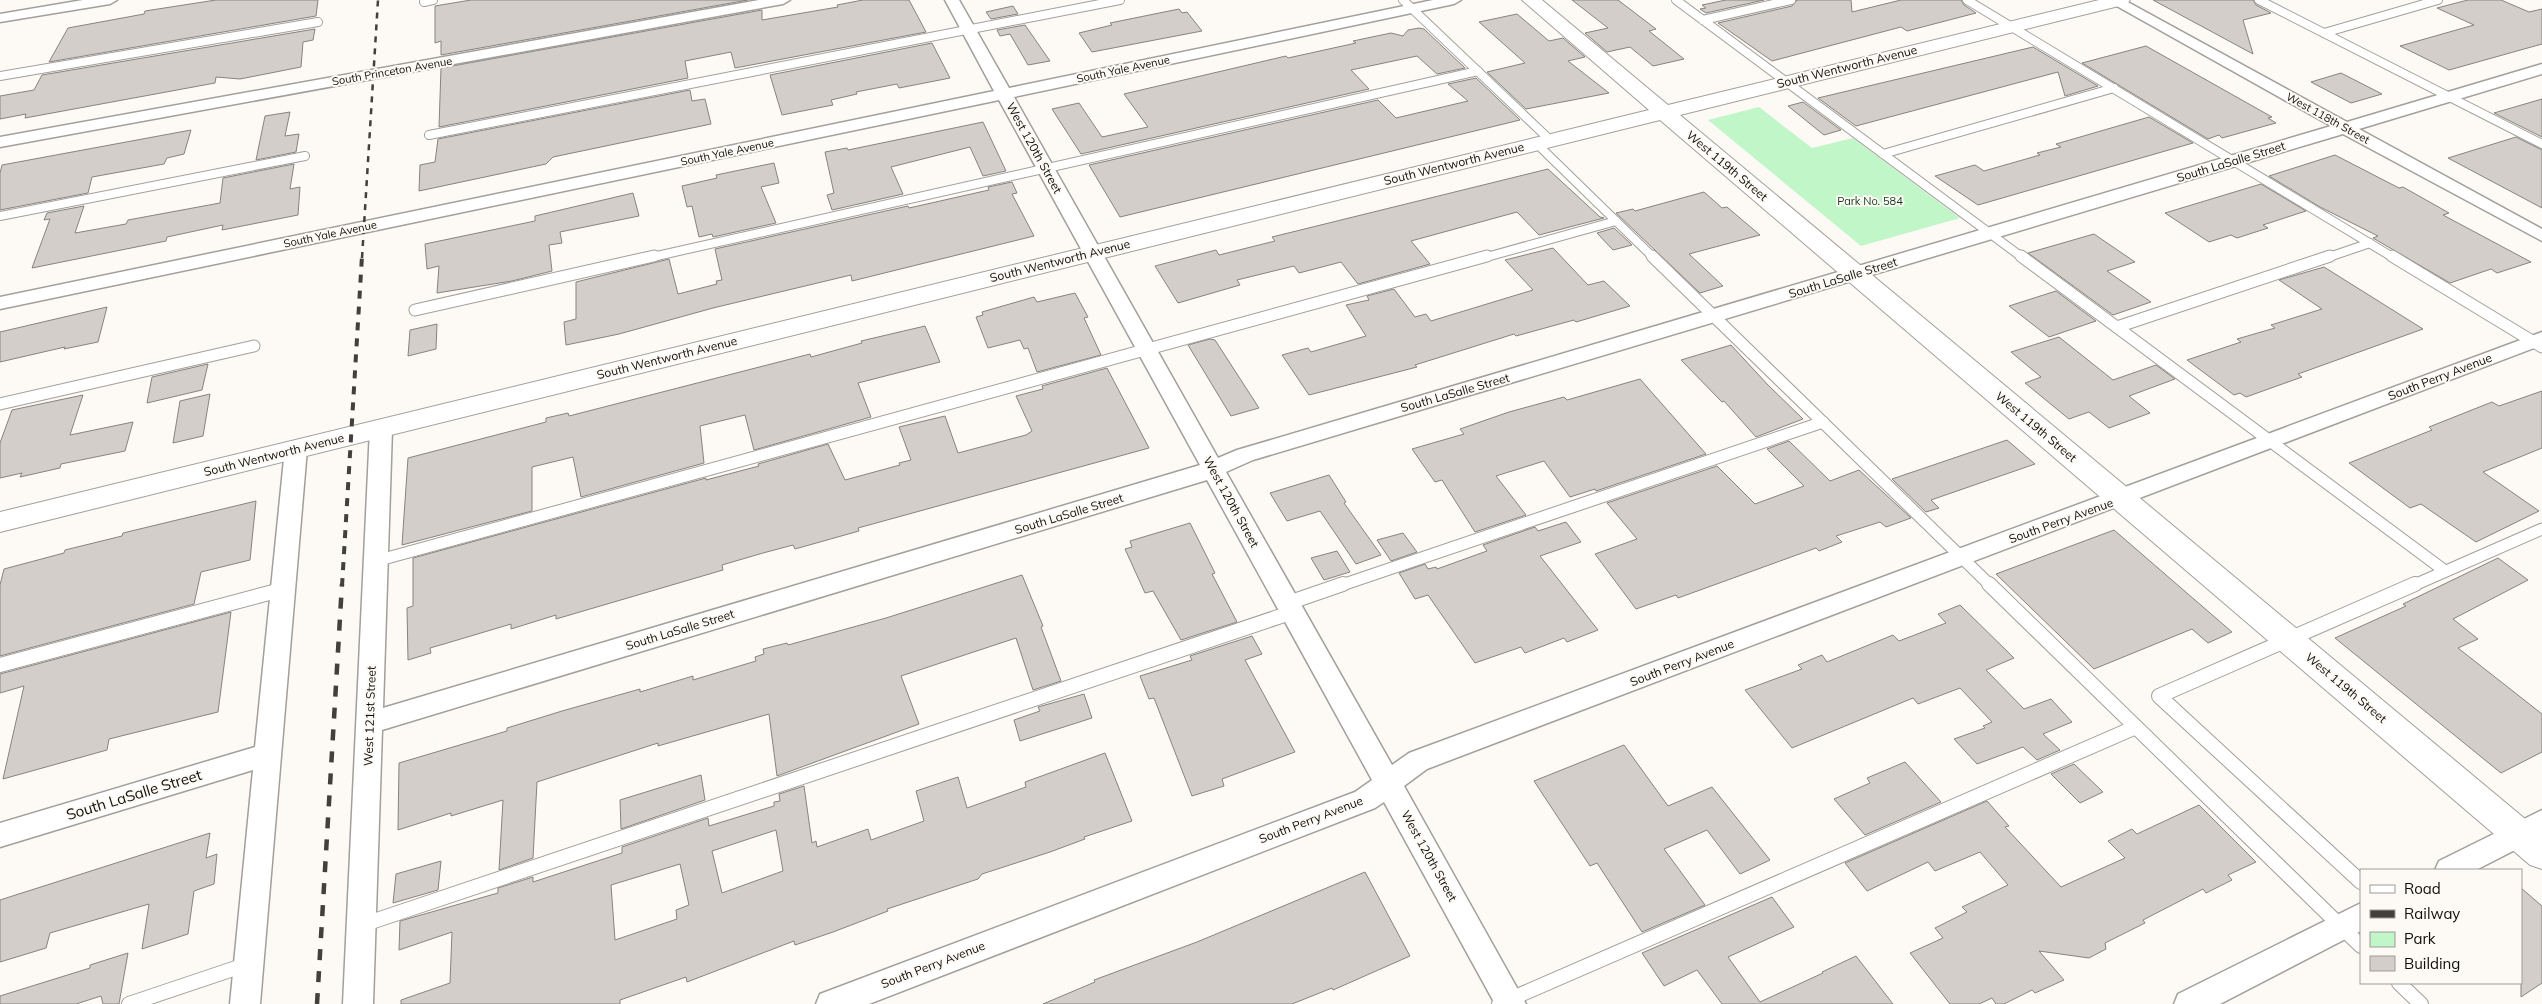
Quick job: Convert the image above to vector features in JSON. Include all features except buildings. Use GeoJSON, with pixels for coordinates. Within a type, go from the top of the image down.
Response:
{"type":"FeatureCollection","features":[{"type":"Feature","properties":{"kind":"street"},"geometry":{"type":"LineString","coordinates":[[0,18],[110,0]]}},
{"type":"Feature","properties":{"kind":"street","name":"South Princeton Avenue"},"geometry":{"type":"LineString","coordinates":[[0,142],[783,0]]}},
{"type":"Feature","properties":{"kind":"street","name":"West 120th Street"},"geometry":{"type":"LineString","coordinates":[[952,0],[1388,783],[1506,1002]]}},
{"type":"Feature","properties":{"kind":"street","name":"South Yale Avenue"},"geometry":{"type":"LineString","coordinates":[[0,303],[1004,94],[1408,4],[1454,0]]}},
{"type":"Feature","properties":{"kind":"street","name":"West 119th Street"},"geometry":{"type":"LineString","coordinates":[[1531,0],[2288,640],[2530,828],[2542,854]]}},
{"type":"Feature","properties":{"kind":"street","name":"South Wentworth Avenue"},"geometry":{"type":"LineString","coordinates":[[0,522],[2116,0]]}},
{"type":"Feature","properties":{"kind":"street","name":"West 118th Street"},"geometry":{"type":"LineString","coordinates":[[2116,0],[2542,236]]}},
{"type":"Feature","properties":{"kind":"street","name":"South LaSalle Street"},"geometry":{"type":"LineString","coordinates":[[369,723],[1196,476],[1245,455],[2542,69]]}},
{"type":"Feature","properties":{"kind":"street","name":"South Perry Avenue"},"geometry":{"type":"LineString","coordinates":[[831,1004],[1359,802],[1418,762],[2539,342]]}},
{"type":"Feature","properties":{"kind":"street","name":"West 121st Street"},"geometry":{"type":"LineString","coordinates":[[358,1004],[381,429]]}},
{"type":"Feature","properties":{"kind":"street"},"geometry":{"type":"LineString","coordinates":[[244,1004],[296,449]]}},
{"type":"Feature","properties":{"kind":"street","name":"South LaSalle Street"},"geometry":{"type":"LineString","coordinates":[[0,835],[268,754]]}},
{"type":"Feature","properties":{"kind":"street"},"geometry":{"type":"LineString","coordinates":[[2451,869],[2530,828]]}},
{"type":"Feature","properties":{"kind":"street"},"geometry":{"type":"LineString","coordinates":[[2189,1004],[2354,929]]}},
{"type":"Feature","properties":{"kind":"lane"},"geometry":{"type":"LineString","coordinates":[[424,2],[433,0]]}},
{"type":"Feature","properties":{"kind":"lane"},"geometry":{"type":"LineString","coordinates":[[429,135],[1120,0]]}},
{"type":"Feature","properties":{"kind":"lane"},"geometry":{"type":"LineString","coordinates":[[1676,0],[2272,441],[2445,572]]}},
{"type":"Feature","properties":{"kind":"lane"},"geometry":{"type":"LineString","coordinates":[[1703,20],[1791,0]]}},
{"type":"Feature","properties":{"kind":"lane"},"geometry":{"type":"LineString","coordinates":[[1968,0],[2370,243],[2539,342]]}},
{"type":"Feature","properties":{"kind":"lane"},"geometry":{"type":"LineString","coordinates":[[2259,0],[2542,144]]}},
{"type":"Feature","properties":{"kind":"lane"},"geometry":{"type":"LineString","coordinates":[[2324,33],[2438,0]]}},
{"type":"Feature","properties":{"kind":"lane"},"geometry":{"type":"LineString","coordinates":[[1408,4],[1478,71],[1616,221],[2136,727],[2354,929]]}},
{"type":"Feature","properties":{"kind":"lane"},"geometry":{"type":"LineString","coordinates":[[0,76],[318,22]]}},
{"type":"Feature","properties":{"kind":"lane"},"geometry":{"type":"LineString","coordinates":[[414,310],[1478,71]]}},
{"type":"Feature","properties":{"kind":"lane"},"geometry":{"type":"LineString","coordinates":[[1883,154],[2114,88]]}},
{"type":"Feature","properties":{"kind":"lane"},"geometry":{"type":"LineString","coordinates":[[0,216],[305,156]]}},
{"type":"Feature","properties":{"kind":"lane"},"geometry":{"type":"LineString","coordinates":[[376,561],[1616,221]]}},
{"type":"Feature","properties":{"kind":"lane"},"geometry":{"type":"LineString","coordinates":[[2117,327],[2370,243]]}},
{"type":"Feature","properties":{"kind":"lane"},"geometry":{"type":"LineString","coordinates":[[0,404],[254,346]]}},
{"type":"Feature","properties":{"kind":"lane"},"geometry":{"type":"LineString","coordinates":[[362,925],[1290,608],[1824,422]]}},
{"type":"Feature","properties":{"kind":"lane"},"geometry":{"type":"LineString","coordinates":[[2360,881],[2159,696],[2542,529]]}},
{"type":"Feature","properties":{"kind":"lane"},"geometry":{"type":"LineString","coordinates":[[0,665],[284,589]]}},
{"type":"Feature","properties":{"kind":"lane"},"geometry":{"type":"LineString","coordinates":[[1506,1002],[2136,727]]}},
{"type":"Feature","properties":{"kind":"lane"},"geometry":{"type":"LineString","coordinates":[[129,1004],[248,964]]}},
{"type":"Feature","properties":{"kind":"lane"},"geometry":{"type":"LineString","coordinates":[[2400,984],[2421,1004]]}},
{"type":"Feature","properties":{"kind":"green space","name":"Park No. 584"},"geometry":{"type":"Polygon","coordinates":[[[1759,107],[1812,148],[1853,138],[1960,218],[1861,246],[1708,120],[1759,107]]]}},
{"type":"Feature","properties":{"kind":"railway"},"geometry":{"type":"LineString","coordinates":[[362,258],[378,0]]}},
{"type":"Feature","properties":{"kind":"railway"},"geometry":{"type":"LineString","coordinates":[[342,586],[362,256]]}},
{"type":"Feature","properties":{"kind":"railway"},"geometry":{"type":"LineString","coordinates":[[317,1004],[342,584]]}}]}
